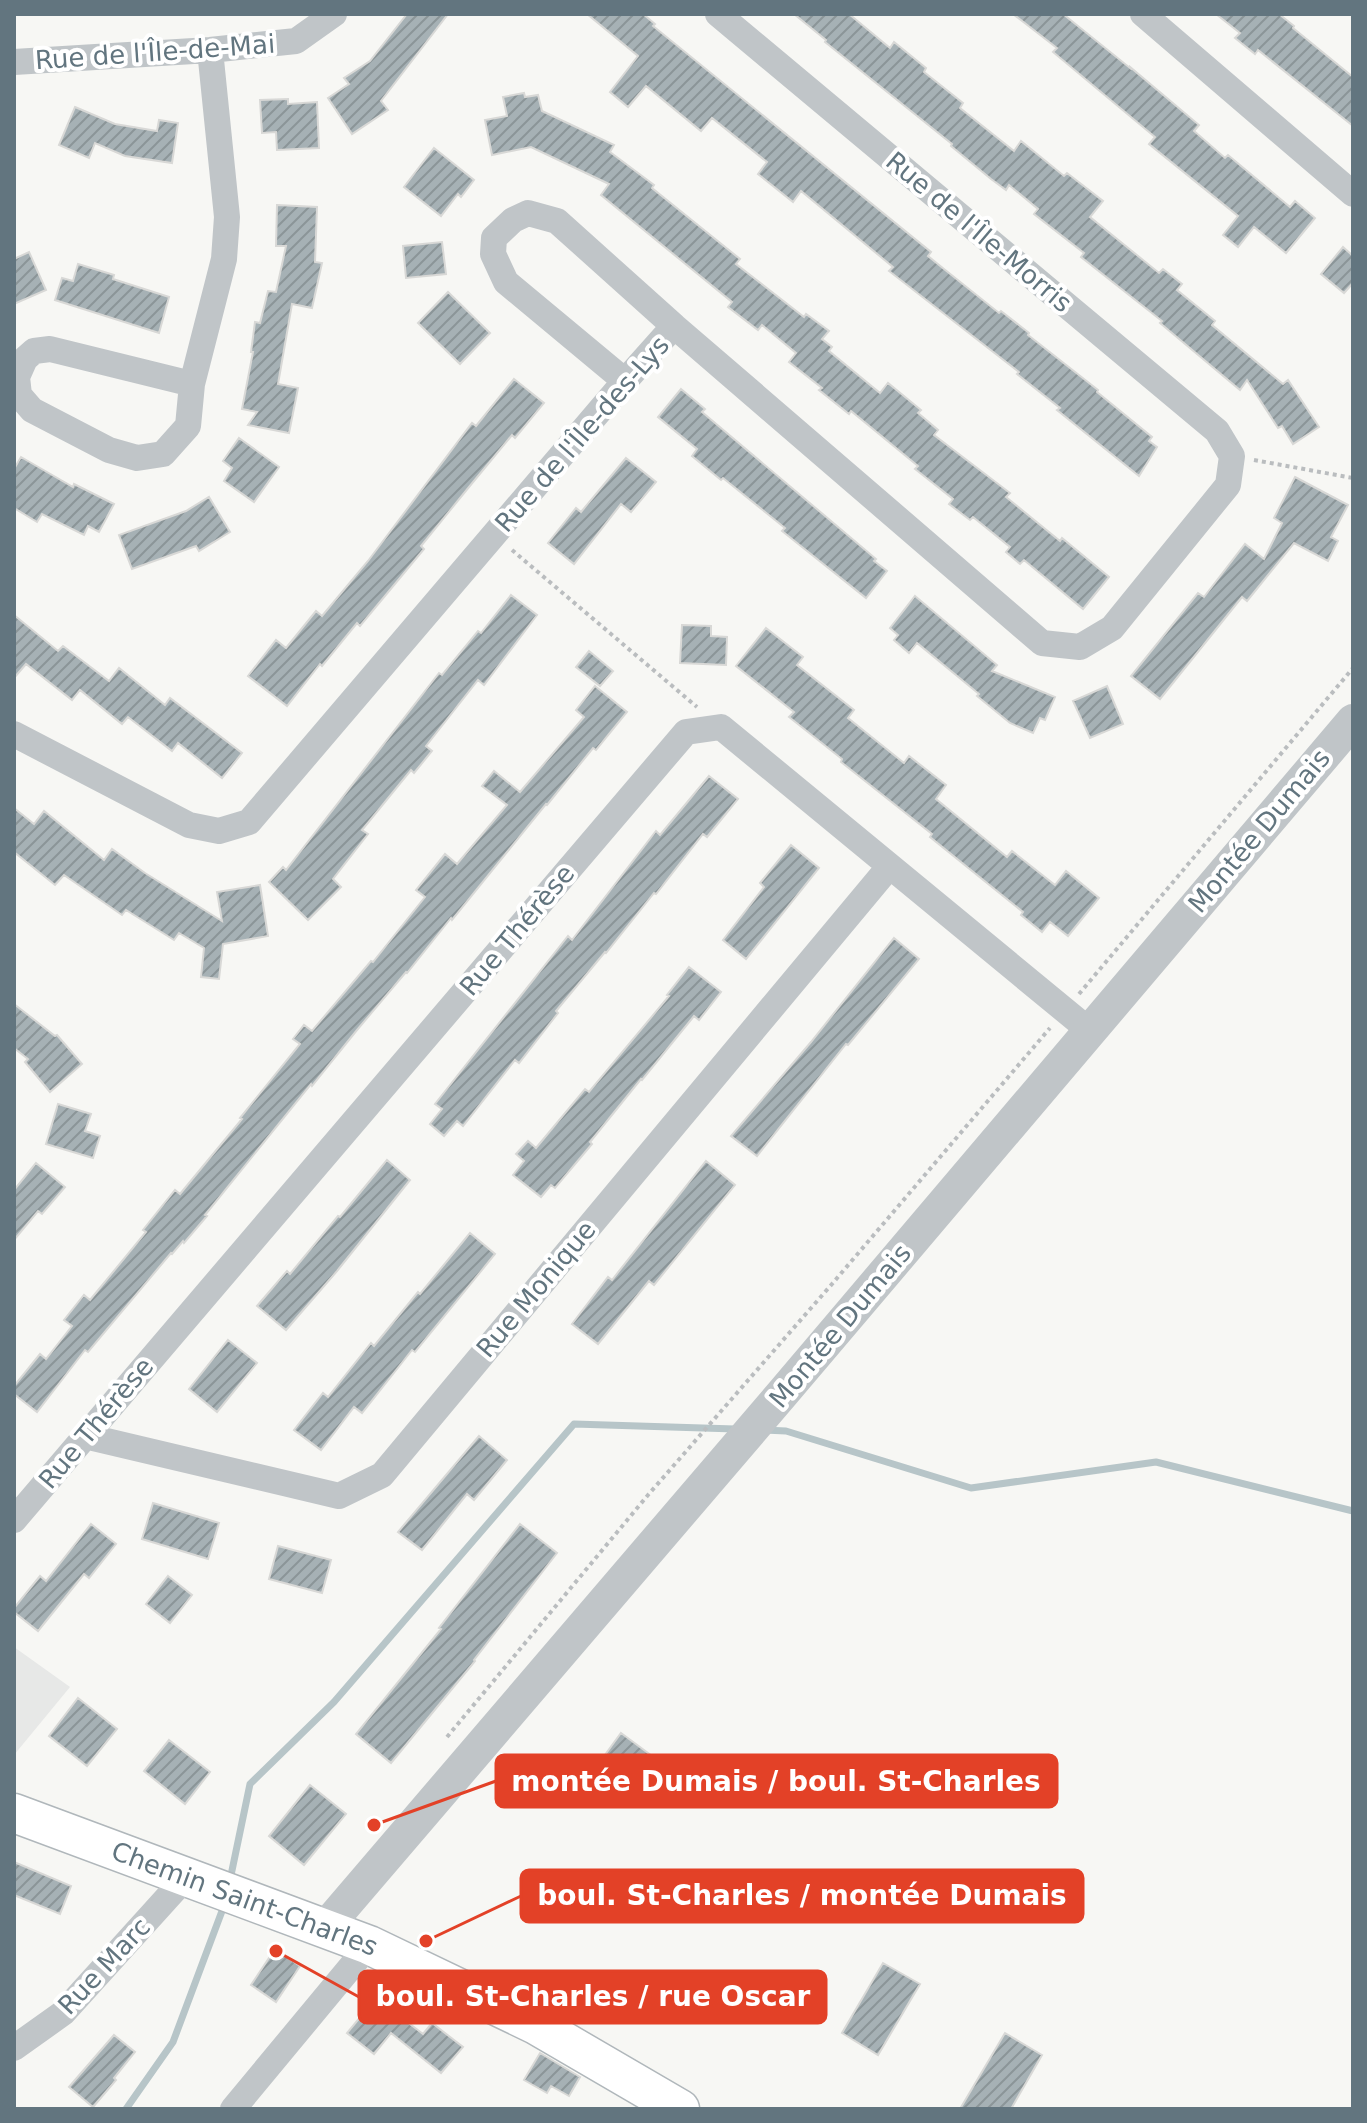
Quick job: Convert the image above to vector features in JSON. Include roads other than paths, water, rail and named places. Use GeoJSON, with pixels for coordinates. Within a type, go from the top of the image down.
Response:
{"type":"FeatureCollection","features":[{"type":"Feature","properties":{"kind":"main road","name":"Chemin Saint-Charles"},"geometry":{"type":"LineString","coordinates":[[14,1813],[369,1945],[536,2025],[680,2109]]}},
{"type":"Feature","properties":{"kind":"street","name":"Rue de l'Île-de-Mai"},"geometry":{"type":"LineString","coordinates":[[14,62],[210,50],[296,41],[334,14]]}},
{"type":"Feature","properties":{"kind":"street","name":"Rue de l'Île-Morris"},"geometry":{"type":"LineString","coordinates":[[718,14],[1217,431],[1232,456]]}},
{"type":"Feature","properties":{"kind":"street"},"geometry":{"type":"LineString","coordinates":[[1143,14],[1353,194]]}},
{"type":"Feature","properties":{"kind":"street"},"geometry":{"type":"LineString","coordinates":[[192,384],[50,349],[34,351],[25,359],[17,377],[19,395],[32,410],[109,450],[137,458],[163,454],[188,426],[192,384],[224,259],[227,217],[210,50]]}},
{"type":"Feature","properties":{"kind":"street"},"geometry":{"type":"LineString","coordinates":[[625,381],[506,282],[493,254],[494,238],[513,220],[528,213],[557,221],[674,326]]}},
{"type":"Feature","properties":{"kind":"street","name":"Rue de l'Île-des-Lys"},"geometry":{"type":"LineString","coordinates":[[14,734],[189,825],[219,831],[249,822],[674,326],[1042,643],[1080,647],[1112,628],[1228,485],[1232,456]]}},
{"type":"Feature","properties":{"kind":"street","name":"Montée Dumais"},"geometry":{"type":"LineString","coordinates":[[325,1928],[782,1394],[1077,1021],[1353,721]]}},
{"type":"Feature","properties":{"kind":"street","name":"Rue Thérèse"},"geometry":{"type":"LineString","coordinates":[[14,1520],[686,732],[721,727],[889,867]]}},
{"type":"Feature","properties":{"kind":"street"},"geometry":{"type":"LineString","coordinates":[[889,867],[1077,1021]]}},
{"type":"Feature","properties":{"kind":"street","name":"Rue Monique"},"geometry":{"type":"LineString","coordinates":[[85,1436],[339,1496],[382,1475],[889,867]]}},
{"type":"Feature","properties":{"kind":"street","name":"Rue Marc"},"geometry":{"type":"LineString","coordinates":[[14,2048],[63,2013],[187,1876]]}},
{"type":"Feature","properties":{"kind":"street"},"geometry":{"type":"LineString","coordinates":[[233,2109],[369,1945]]}},
{"type":"Feature","properties":{"kind":"waterway"},"geometry":{"type":"LineString","coordinates":[[230,1880],[250,1784],[334,1702],[574,1424],[735,1429]]}},
{"type":"Feature","properties":{"kind":"waterway"},"geometry":{"type":"LineString","coordinates":[[764,1430],[786,1431],[971,1488],[1156,1462],[1353,1511]]}},
{"type":"Feature","properties":{"kind":"waterway"},"geometry":{"type":"LineString","coordinates":[[126,2109],[173,2042],[225,1903]]}},
{"type":"Feature","properties":{"kind":"place","name":"montée Dumais / boul. St-Charles"},"geometry":{"type":"Point","coordinates":[374,1825]}},
{"type":"Feature","properties":{"kind":"place","name":"boul. St-Charles / montée Dumais"},"geometry":{"type":"Point","coordinates":[426,1941]}},
{"type":"Feature","properties":{"kind":"place","name":"boul. St-Charles / rue Oscar"},"geometry":{"type":"Point","coordinates":[276,1951]}}]}
